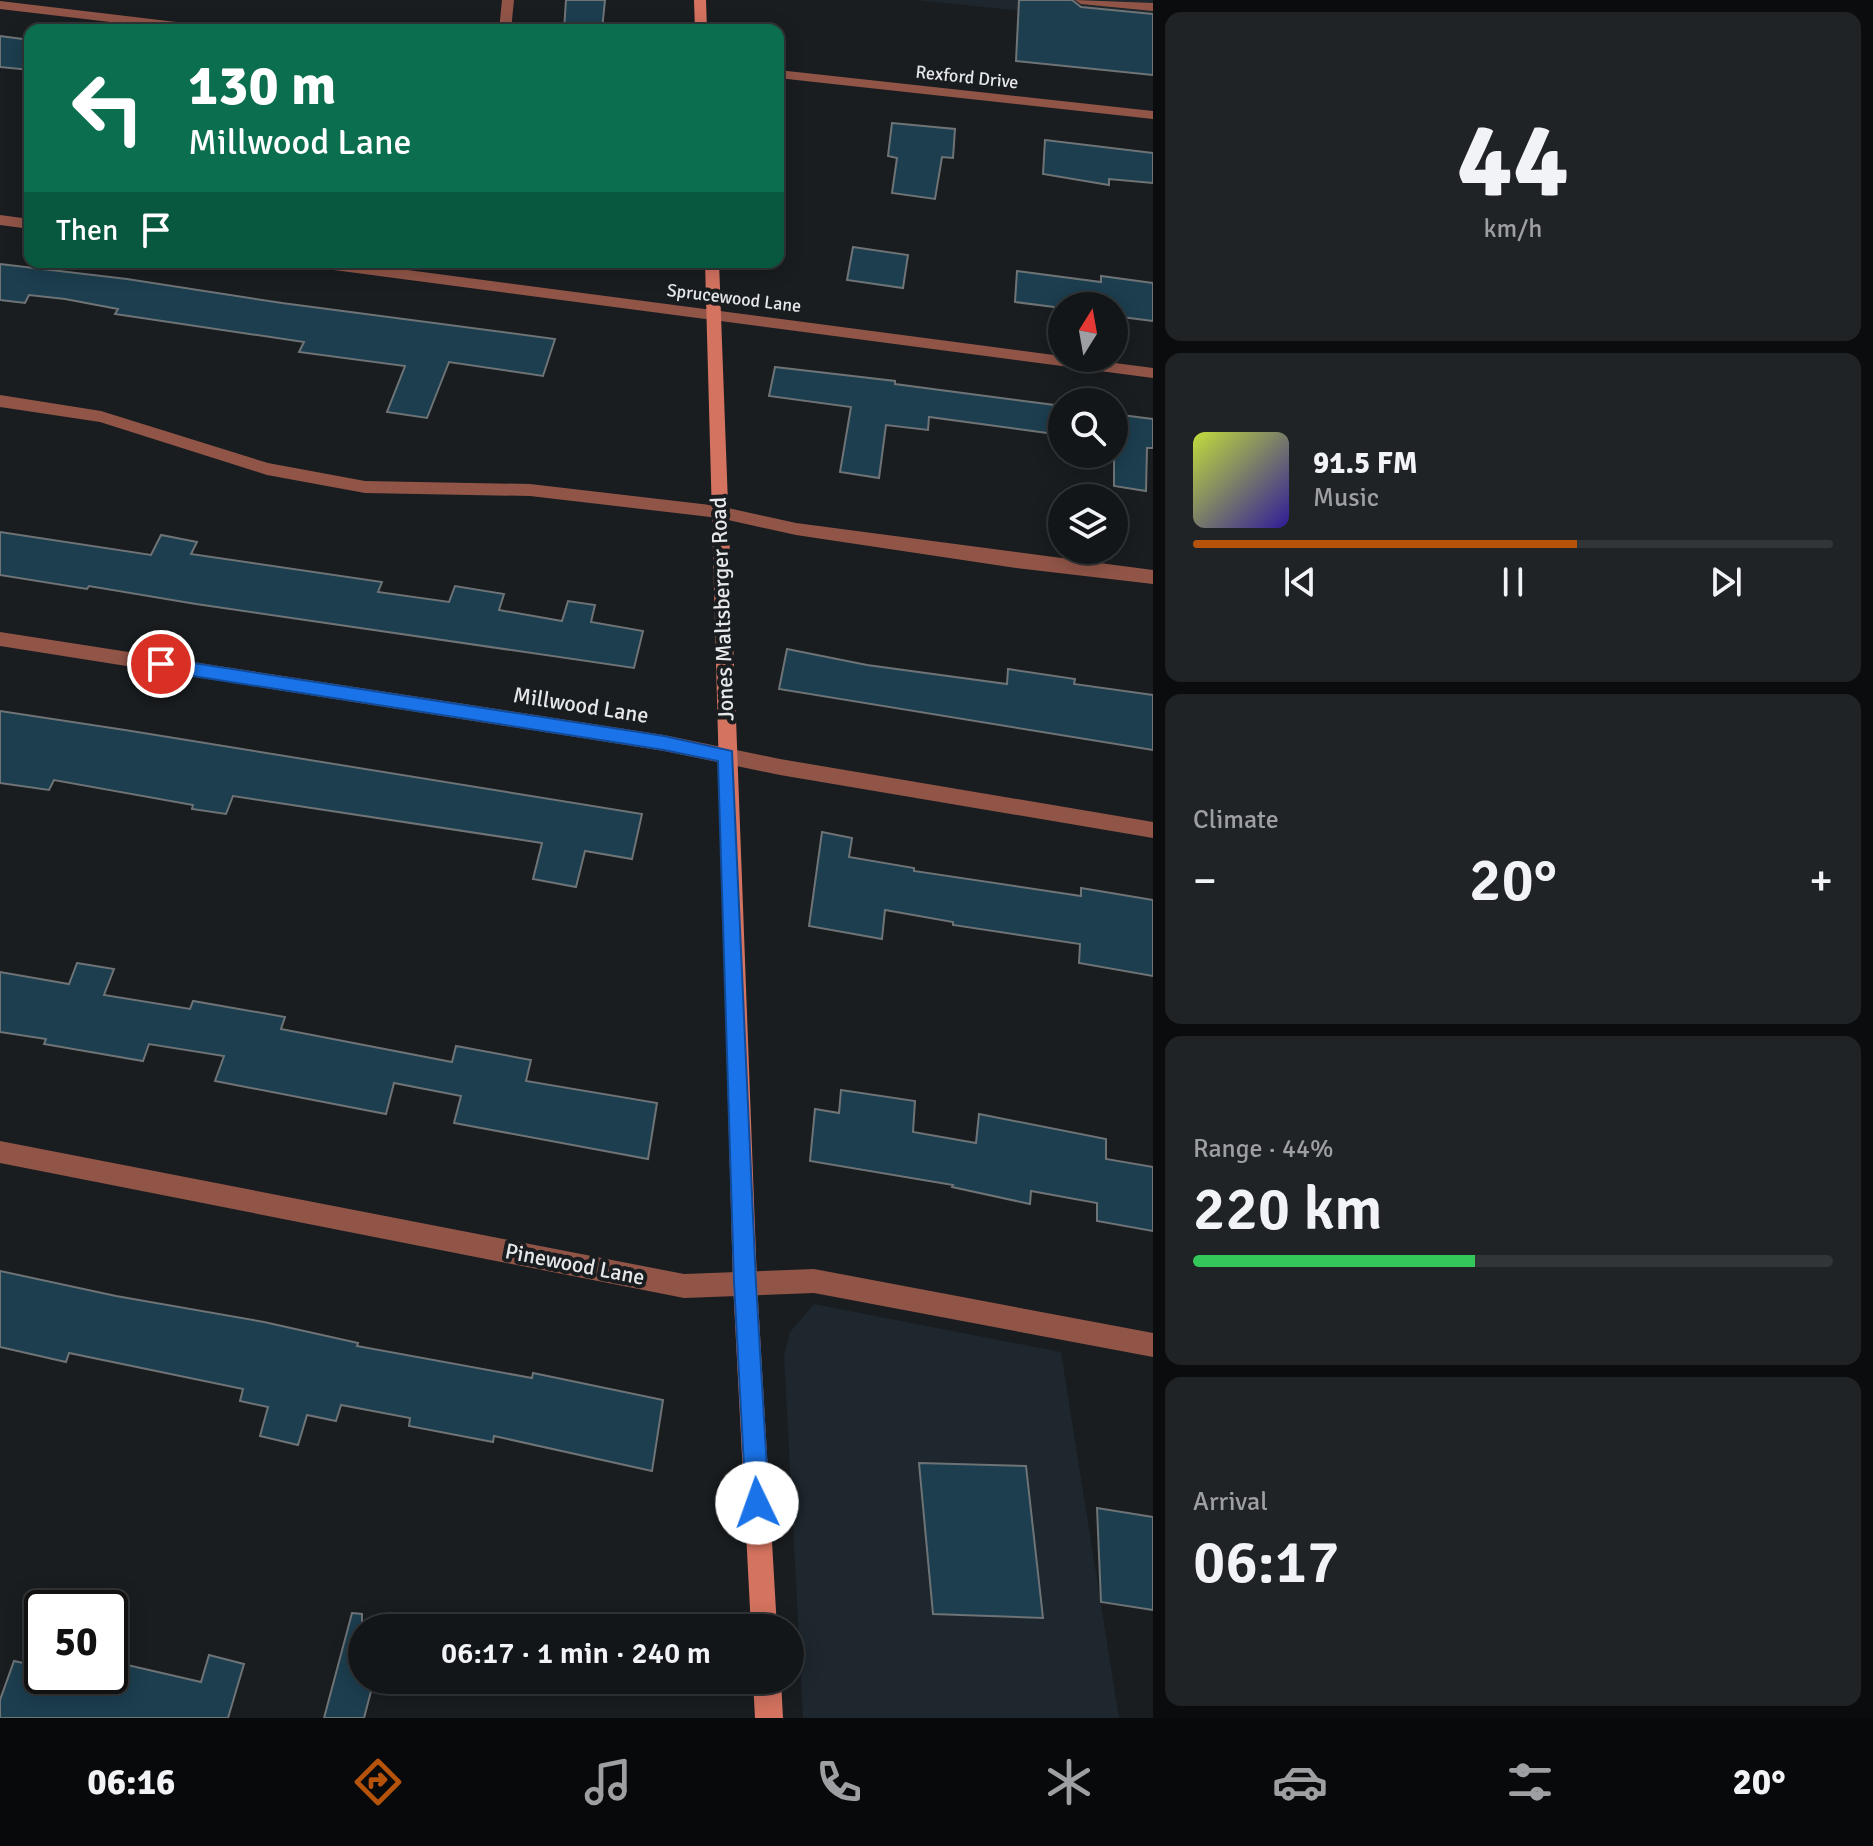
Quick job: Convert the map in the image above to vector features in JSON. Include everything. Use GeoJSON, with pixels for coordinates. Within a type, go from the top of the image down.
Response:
{"type":"FeatureCollection","features":[{"type":"Feature","properties":{"kind":"main road"},"geometry":{"type":"LineString","coordinates":[[700,0],[701,24]]}},
{"type":"Feature","properties":{"kind":"main road","name":"Jones Maltsberger Road"},"geometry":{"type":"LineString","coordinates":[[712,268],[745,1283],[763,1614]]}},
{"type":"Feature","properties":{"kind":"main road"},"geometry":{"type":"LineString","coordinates":[[768,1694],[769,1718]]}},
{"type":"Feature","properties":{"kind":"street"},"geometry":{"type":"LineString","coordinates":[[506,24],[508,0]]}},
{"type":"Feature","properties":{"kind":"street"},"geometry":{"type":"LineString","coordinates":[[1081,0],[1153,7]]}},
{"type":"Feature","properties":{"kind":"street"},"geometry":{"type":"LineString","coordinates":[[0,5],[160,24]]}},
{"type":"Feature","properties":{"kind":"street","name":"Rexford Drive"},"geometry":{"type":"LineString","coordinates":[[784,75],[1153,115]]}},
{"type":"Feature","properties":{"kind":"street"},"geometry":{"type":"LineString","coordinates":[[0,220],[24,223]]}},
{"type":"Feature","properties":{"kind":"street","name":"Sprucewood Lane"},"geometry":{"type":"LineString","coordinates":[[356,268],[1153,373]]}},
{"type":"Feature","properties":{"kind":"street"},"geometry":{"type":"LineString","coordinates":[[0,401],[101,417],[239,461],[334,482],[411,489],[530,490],[719,512],[796,529],[1153,577]]}},
{"type":"Feature","properties":{"kind":"street","name":"Millwood Lane"},"geometry":{"type":"LineString","coordinates":[[0,639],[649,740],[1153,830]]}},
{"type":"Feature","properties":{"kind":"street","name":"Pinewood Lane"},"geometry":{"type":"LineString","coordinates":[[0,1152],[684,1286],[814,1281],[1153,1345]]}},
{"type":"Feature","properties":{"kind":"shaded area"},"geometry":{"type":"Polygon","coordinates":[[[915,0],[1153,0],[1153,24],[915,0]]]}},
{"type":"Feature","properties":{"kind":"shaded area"},"geometry":{"type":"Polygon","coordinates":[[[814,1304],[1061,1352],[1119,1718],[803,1718],[804,1614],[798,1614],[784,1355],[790,1332],[814,1304]]]}},
{"type":"Feature","properties":{"kind":"building"},"geometry":{"type":"Polygon","coordinates":[[[566,0],[605,0],[603,24],[564,24],[566,0]]]}},
{"type":"Feature","properties":{"kind":"building"},"geometry":{"type":"Polygon","coordinates":[[[1019,0],[1072,0],[1081,7],[1153,14],[1153,75],[1016,61],[1019,0]]]}},
{"type":"Feature","properties":{"kind":"building"},"geometry":{"type":"Polygon","coordinates":[[[0,36],[24,39],[24,69],[0,67],[0,36]]]}},
{"type":"Feature","properties":{"kind":"building"},"geometry":{"type":"Polygon","coordinates":[[[892,123],[955,129],[953,158],[942,157],[935,199],[892,193],[897,158],[888,156],[892,123]]]}},
{"type":"Feature","properties":{"kind":"building"},"geometry":{"type":"Polygon","coordinates":[[[1045,140],[1153,153],[1153,183],[1109,179],[1109,185],[1043,174],[1045,140]]]}},
{"type":"Feature","properties":{"kind":"building"},"geometry":{"type":"Polygon","coordinates":[[[853,247],[908,255],[903,288],[847,280],[853,247]]]}},
{"type":"Feature","properties":{"kind":"building"},"geometry":{"type":"Polygon","coordinates":[[[0,264],[555,339],[543,376],[449,362],[427,418],[387,412],[405,366],[299,352],[304,342],[115,314],[118,309],[65,299],[29,295],[25,303],[0,300],[0,264]]]}},
{"type":"Feature","properties":{"kind":"building"},"geometry":{"type":"Polygon","coordinates":[[[1017,271],[1101,282],[1101,276],[1153,283],[1153,321],[1128,318],[1128,292],[1048,292],[1048,306],[1015,302],[1017,271]]]}},
{"type":"Feature","properties":{"kind":"building"},"geometry":{"type":"Polygon","coordinates":[[[775,367],[895,381],[895,384],[1048,404],[1048,433],[929,417],[928,430],[886,425],[879,478],[840,472],[851,407],[769,396],[775,367]]]}},
{"type":"Feature","properties":{"kind":"building"},"geometry":{"type":"Polygon","coordinates":[[[1128,416],[1153,419],[1153,448],[1147,448],[1146,491],[1128,488],[1128,484],[1114,484],[1114,468],[1128,468],[1128,416]]]}},
{"type":"Feature","properties":{"kind":"building"},"geometry":{"type":"Polygon","coordinates":[[[0,532],[151,555],[161,535],[197,542],[191,554],[382,582],[378,592],[449,602],[455,586],[504,594],[499,610],[562,621],[568,601],[595,605],[591,622],[643,631],[634,668],[89,586],[87,589],[0,575],[0,532]]]}},
{"type":"Feature","properties":{"kind":"building"},"geometry":{"type":"Polygon","coordinates":[[[787,649],[867,665],[1007,684],[1008,669],[1075,679],[1074,684],[1153,695],[1153,750],[779,689],[787,649]]]}},
{"type":"Feature","properties":{"kind":"building"},"geometry":{"type":"Polygon","coordinates":[[[0,711],[642,814],[632,859],[585,851],[576,887],[533,879],[542,843],[233,796],[226,814],[192,809],[193,805],[54,780],[49,790],[0,783],[0,711]]]}},
{"type":"Feature","properties":{"kind":"building"},"geometry":{"type":"Polygon","coordinates":[[[822,832],[852,838],[849,857],[914,868],[914,871],[1081,896],[1081,888],[1153,900],[1153,976],[1079,963],[1080,944],[953,925],[953,922],[885,910],[882,939],[809,926],[822,832]]]}},
{"type":"Feature","properties":{"kind":"building"},"geometry":{"type":"Polygon","coordinates":[[[77,963],[114,969],[104,995],[190,1009],[193,1001],[285,1017],[281,1029],[452,1062],[456,1046],[531,1060],[526,1081],[657,1103],[648,1159],[454,1123],[461,1096],[394,1083],[386,1114],[215,1081],[224,1056],[149,1044],[143,1061],[44,1044],[46,1039],[0,1032],[0,972],[69,984],[77,963]]]}},
{"type":"Feature","properties":{"kind":"building"},"geometry":{"type":"Polygon","coordinates":[[[841,1090],[915,1101],[913,1132],[976,1143],[979,1114],[1106,1139],[1106,1159],[1153,1167],[1153,1231],[1097,1221],[1097,1203],[1031,1191],[1030,1204],[953,1185],[810,1161],[815,1109],[839,1113],[841,1090]]]}},
{"type":"Feature","properties":{"kind":"building"},"geometry":{"type":"Polygon","coordinates":[[[0,1271],[116,1296],[264,1322],[358,1343],[357,1346],[532,1378],[533,1373],[663,1400],[652,1471],[494,1436],[493,1442],[409,1426],[410,1418],[341,1405],[336,1421],[307,1415],[298,1445],[260,1436],[268,1407],[240,1401],[243,1389],[69,1353],[66,1362],[0,1347],[0,1271]]]}},
{"type":"Feature","properties":{"kind":"building"},"geometry":{"type":"Polygon","coordinates":[[[919,1463],[1026,1466],[1043,1618],[933,1614],[919,1463]]]}},
{"type":"Feature","properties":{"kind":"building"},"geometry":{"type":"Polygon","coordinates":[[[1097,1508],[1153,1517],[1153,1610],[1101,1602],[1097,1508]]]}},
{"type":"Feature","properties":{"kind":"building"},"geometry":{"type":"Polygon","coordinates":[[[348,1628],[348,1694],[370,1694],[364,1718],[324,1718],[348,1628]]]}},
{"type":"Feature","properties":{"kind":"building"},"geometry":{"type":"Polygon","coordinates":[[[209,1655],[244,1664],[228,1718],[0,1718],[0,1700],[14,1661],[24,1663],[24,1694],[128,1694],[128,1665],[201,1682],[209,1655]]]}},
{"type":"Feature","properties":{"kind":"route"},"geometry":{"type":"LineString","coordinates":[[161,664],[664,743],[726,756],[745,1283],[757,1503]]}}]}
